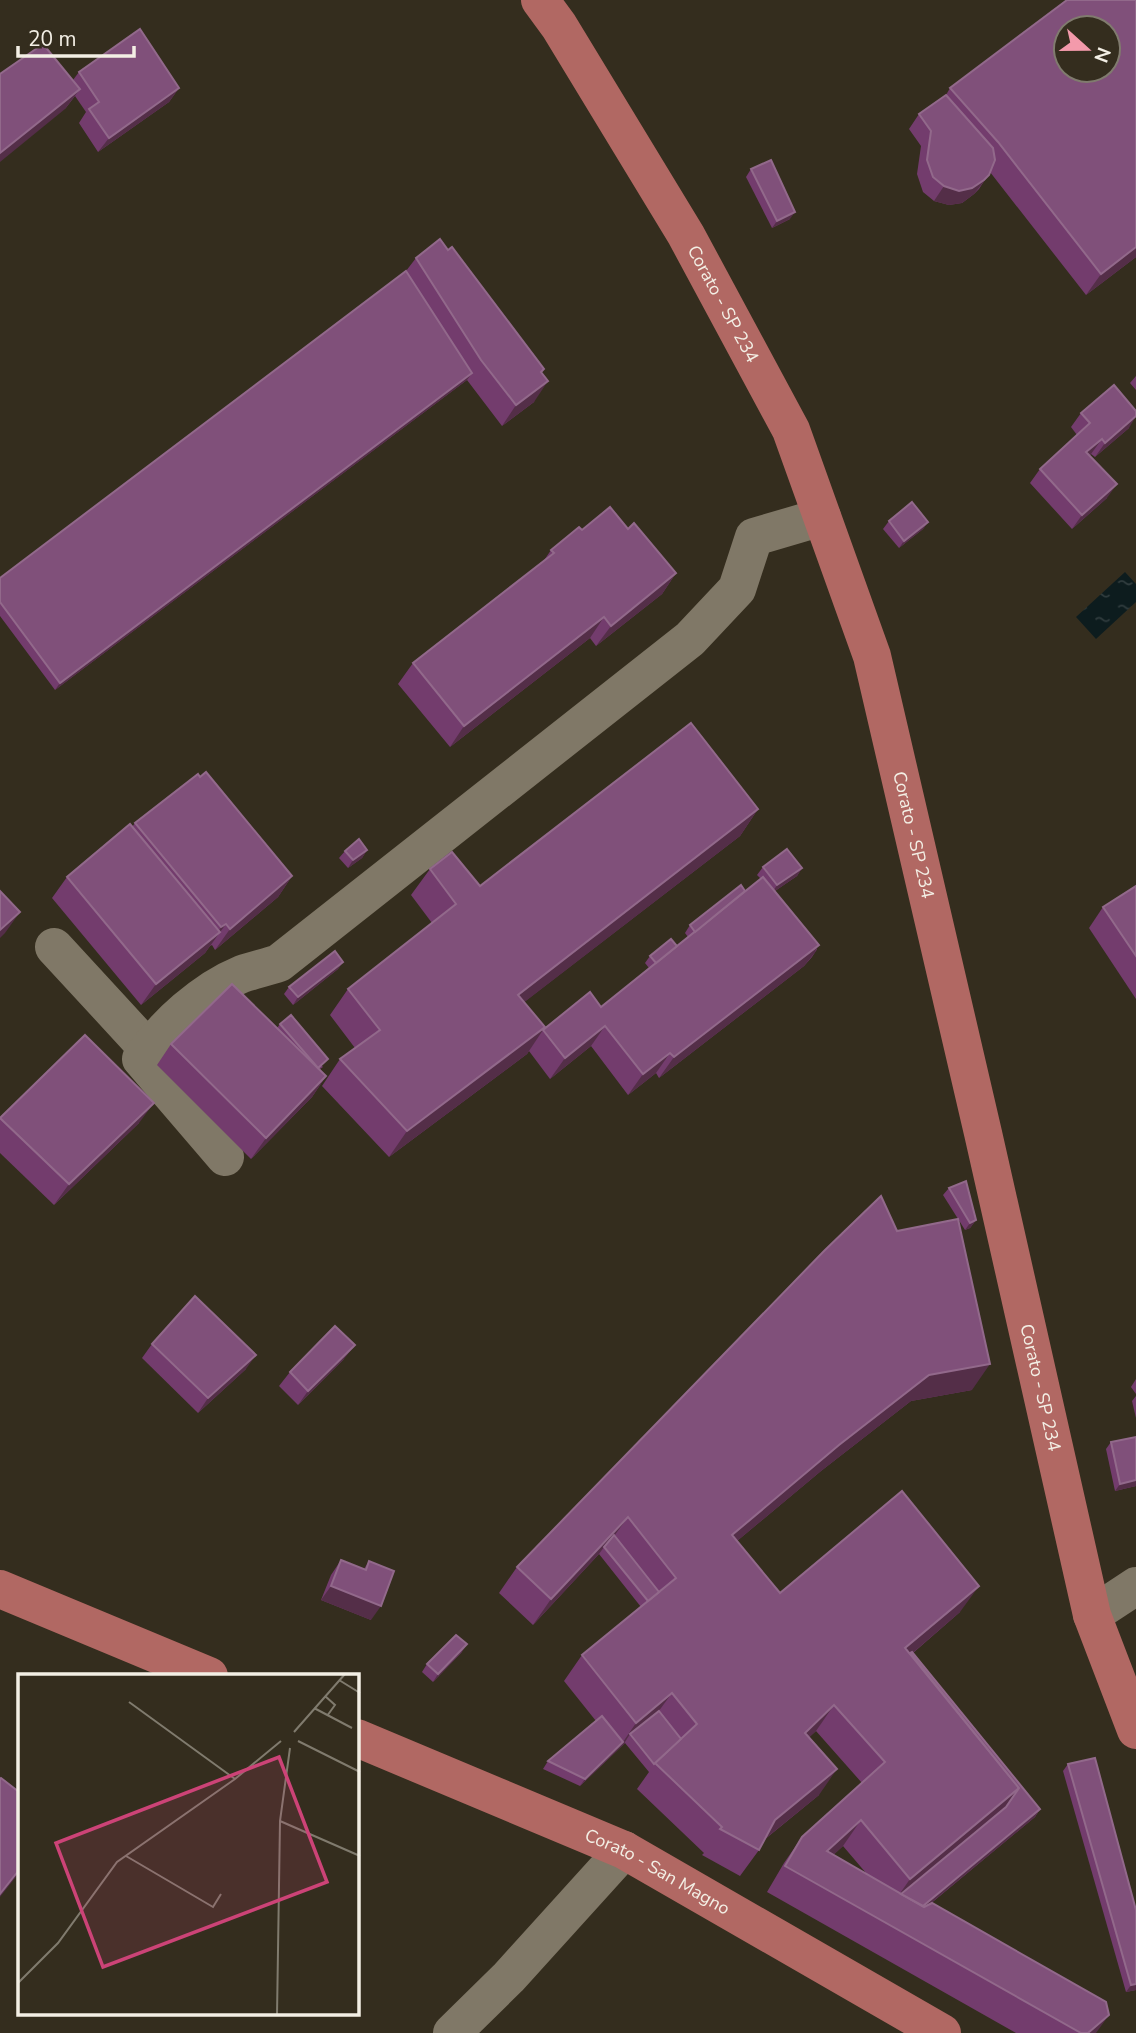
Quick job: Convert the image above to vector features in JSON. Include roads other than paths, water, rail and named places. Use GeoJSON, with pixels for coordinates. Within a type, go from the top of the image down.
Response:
{"type":"FeatureCollection","features":[{"type":"Feature","properties":{"kind":"main road","name":"Corato - SP 234"},"geometry":{"type":"LineString","coordinates":[[540,0],[566,38],[685,235],[791,430],[872,656],[1091,1615],[1136,1730]]}},
{"type":"Feature","properties":{"kind":"main road"},"geometry":{"type":"LineString","coordinates":[[0,1589],[204,1674]]}},
{"type":"Feature","properties":{"kind":"main road","name":"Corato - San Magno"},"geometry":{"type":"LineString","coordinates":[[359,1739],[624,1850],[942,2033]]}},
{"type":"Feature","properties":{"kind":"street"},"geometry":{"type":"LineString","coordinates":[[225,1157],[141,1059],[148,1049],[195,1002],[240,975],[279,963],[691,639],[737,589],[754,537],[822,517]]}},
{"type":"Feature","properties":{"kind":"street"},"geometry":{"type":"LineString","coordinates":[[54,947],[148,1049]]}},
{"type":"Feature","properties":{"kind":"street"},"geometry":{"type":"LineString","coordinates":[[1091,1615],[1136,1586]]}},
{"type":"Feature","properties":{"kind":"street"},"geometry":{"type":"LineString","coordinates":[[452,2033],[509,1978],[624,1850]]}},
{"type":"Feature","properties":{"kind":"water"},"geometry":{"type":"Polygon","coordinates":[[[1125,572],[1136,584],[1136,602],[1096,639],[1076,617],[1125,572]]]}}]}
